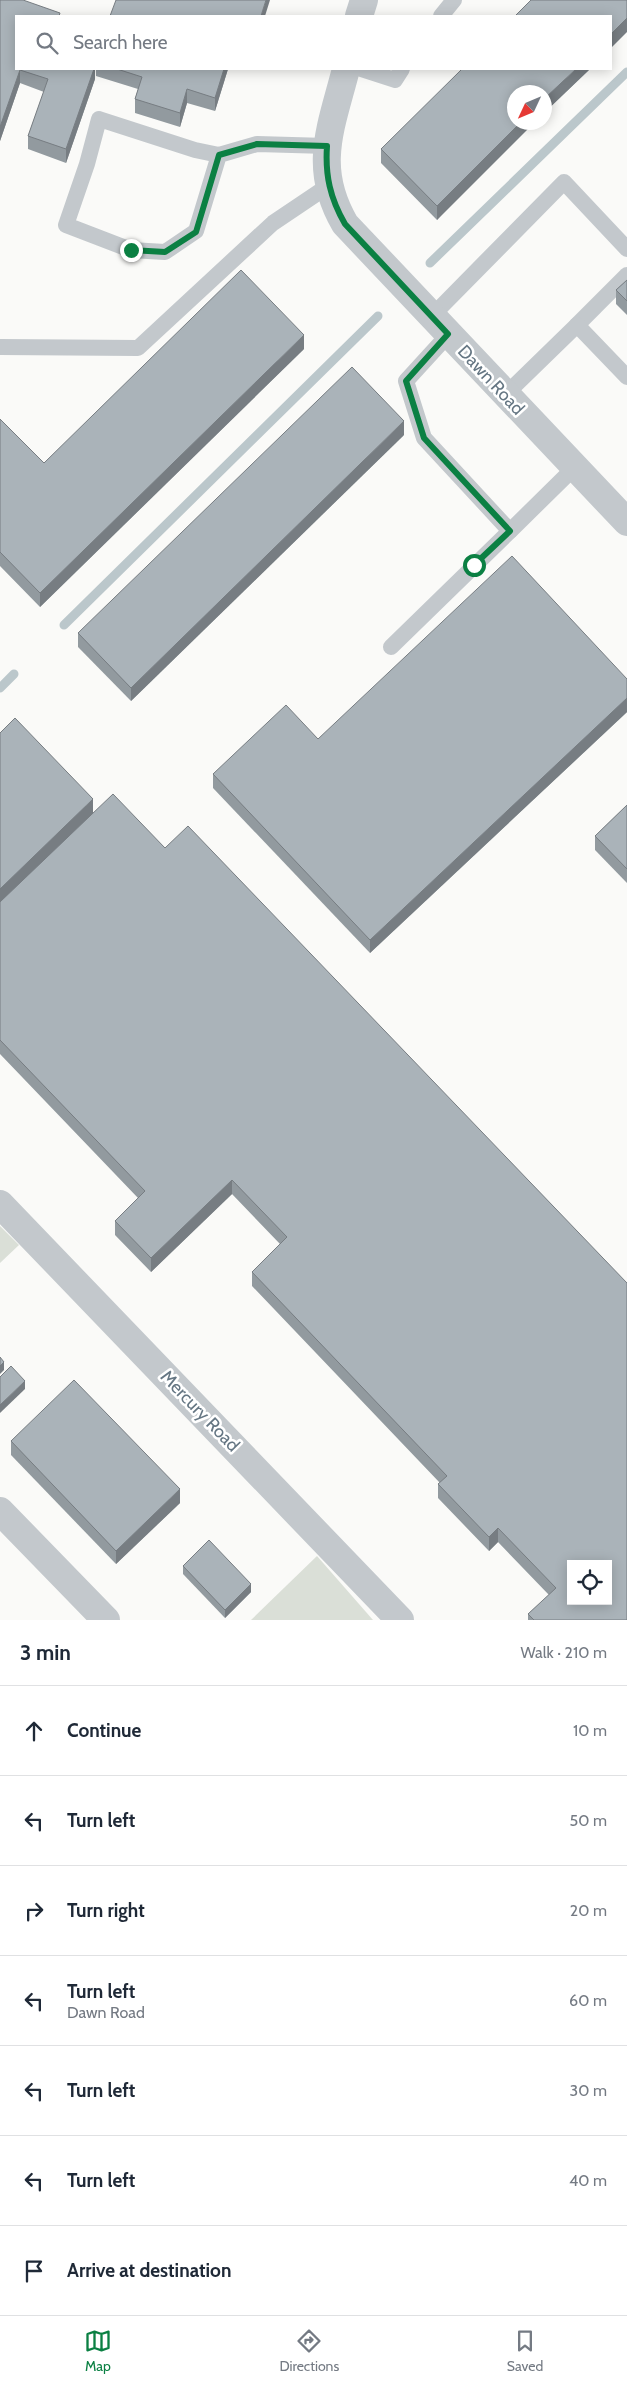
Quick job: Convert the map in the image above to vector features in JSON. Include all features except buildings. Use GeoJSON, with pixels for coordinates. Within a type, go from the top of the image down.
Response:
{"type":"FeatureCollection","features":[{"type":"Feature","properties":{"kind":"street"},"geometry":{"type":"LineString","coordinates":[[359,15],[364,0]]}},
{"type":"Feature","properties":{"kind":"street","name":"Dawn Road"},"geometry":{"type":"LineString","coordinates":[[346,70],[327,146],[326,169],[328,186],[336,208],[345,224],[439,326],[627,522]]}},
{"type":"Feature","properties":{"kind":"street","name":"Mercury Road"},"geometry":{"type":"LineString","coordinates":[[0,1204],[400,1620]]}},
{"type":"Feature","properties":{"kind":"street"},"geometry":{"type":"LineString","coordinates":[[0,1512],[106,1620]]}},
{"type":"Feature","properties":{"kind":"lane"},"geometry":{"type":"LineString","coordinates":[[442,15],[454,0]]}},
{"type":"Feature","properties":{"kind":"lane"},"geometry":{"type":"LineString","coordinates":[[364,70],[395,80],[401,70]]}},
{"type":"Feature","properties":{"kind":"lane"},"geometry":{"type":"LineString","coordinates":[[219,155],[196,232],[165,252],[131,250],[66,225],[87,164],[99,119],[195,150],[219,155],[257,144],[327,146]]}},
{"type":"Feature","properties":{"kind":"lane"},"geometry":{"type":"LineString","coordinates":[[510,531],[424,438],[406,381],[439,326],[564,182],[627,249]]}},
{"type":"Feature","properties":{"kind":"lane"},"geometry":{"type":"LineString","coordinates":[[0,347],[138,348],[273,223],[328,186]]}},
{"type":"Feature","properties":{"kind":"lane"},"geometry":{"type":"LineString","coordinates":[[505,395],[627,275]]}},
{"type":"Feature","properties":{"kind":"lane"},"geometry":{"type":"LineString","coordinates":[[577,325],[627,377]]}},
{"type":"Feature","properties":{"kind":"lane"},"geometry":{"type":"LineString","coordinates":[[391,647],[574,468]]}},
{"type":"Feature","properties":{"kind":"shaded area"},"geometry":{"type":"Polygon","coordinates":[[[0,1226],[19,1245],[0,1263],[0,1226]]]}},
{"type":"Feature","properties":{"kind":"shaded area"},"geometry":{"type":"Polygon","coordinates":[[[317,1556],[373,1620],[251,1620],[317,1556]]]}},
{"type":"Feature","properties":{"kind":"waterway"},"geometry":{"type":"LineString","coordinates":[[430,263],[627,72]]}},
{"type":"Feature","properties":{"kind":"waterway"},"geometry":{"type":"LineString","coordinates":[[64,625],[378,316]]}},
{"type":"Feature","properties":{"kind":"waterway"},"geometry":{"type":"LineString","coordinates":[[0,688],[14,674]]}},
{"type":"Feature","properties":{"kind":"route"},"geometry":{"type":"LineString","coordinates":[[131,250],[165,252],[196,232],[219,155],[257,144],[327,146],[326,169],[328,186],[336,208],[345,224],[356,238],[448,334],[406,381],[424,438],[510,531],[474,565]]}}]}
